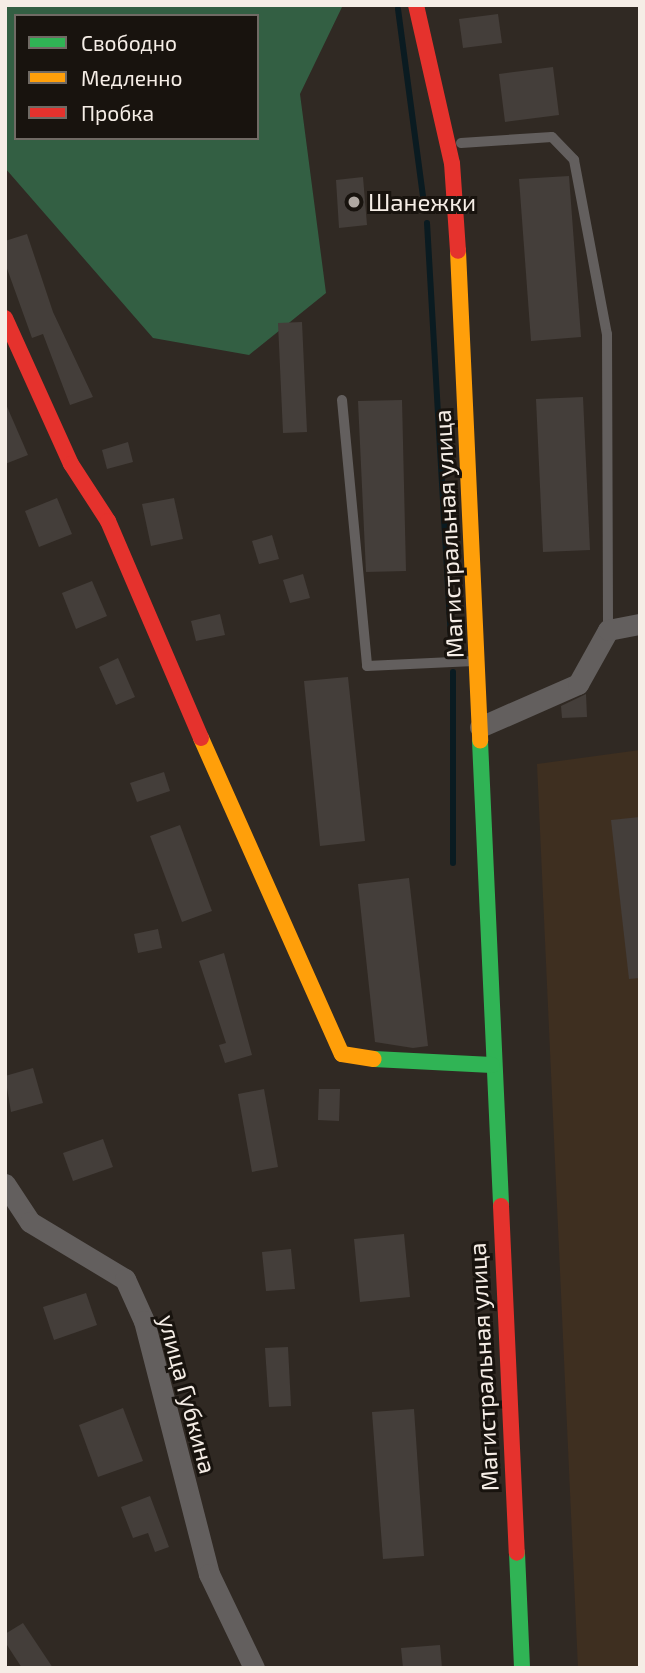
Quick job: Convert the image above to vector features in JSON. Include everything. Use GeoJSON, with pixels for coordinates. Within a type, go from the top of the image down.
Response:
{"type":"FeatureCollection","features":[{"type":"Feature","properties":{"kind":"main road","name":"Магистральная улица"},"geometry":{"type":"LineString","coordinates":[[419,6],[452,163],[522,1668]]}},
{"type":"Feature","properties":{"kind":"main road"},"geometry":{"type":"LineString","coordinates":[[5,318],[71,464],[108,521],[304,982],[342,1054],[422,1066],[492,1065]]}},
{"type":"Feature","properties":{"kind":"street"},"geometry":{"type":"LineString","coordinates":[[480,727],[578,684],[608,630],[640,624]]}},
{"type":"Feature","properties":{"kind":"street","name":"улица Губкина"},"geometry":{"type":"LineString","coordinates":[[5,1184],[30,1222],[125,1279],[144,1321],[209,1574],[254,1668]]}},
{"type":"Feature","properties":{"kind":"lane"},"geometry":{"type":"LineString","coordinates":[[461,143],[552,138],[574,160],[607,334],[608,630]]}},
{"type":"Feature","properties":{"kind":"lane"},"geometry":{"type":"LineString","coordinates":[[342,400],[367,666],[477,661]]}},
{"type":"Feature","properties":{"kind":"shaded area"},"geometry":{"type":"Polygon","coordinates":[[[640,750],[640,1668],[578,1668],[537,764],[640,750]]]}},
{"type":"Feature","properties":{"kind":"green space"},"geometry":{"type":"Polygon","coordinates":[[[5,5],[343,5],[300,94],[326,293],[249,355],[153,338],[5,168],[5,5]]]}},
{"type":"Feature","properties":{"kind":"building"},"geometry":{"type":"Polygon","coordinates":[[[498,14],[502,43],[463,48],[459,19],[498,14]]]}},
{"type":"Feature","properties":{"kind":"building"},"geometry":{"type":"Polygon","coordinates":[[[553,67],[559,115],[505,122],[499,74],[553,67]]]}},
{"type":"Feature","properties":{"kind":"building"},"geometry":{"type":"Polygon","coordinates":[[[569,176],[581,337],[531,341],[519,179],[569,176]]]}},
{"type":"Feature","properties":{"kind":"building"},"geometry":{"type":"Polygon","coordinates":[[[363,177],[367,225],[339,228],[336,180],[363,177]]]}},
{"type":"Feature","properties":{"kind":"building"},"geometry":{"type":"Polygon","coordinates":[[[27,234],[53,312],[93,397],[70,405],[43,334],[32,338],[5,263],[5,241],[27,234]]]}},
{"type":"Feature","properties":{"kind":"building"},"geometry":{"type":"Polygon","coordinates":[[[302,322],[307,432],[283,433],[278,323],[302,322]]]}},
{"type":"Feature","properties":{"kind":"building"},"geometry":{"type":"Polygon","coordinates":[[[583,397],[590,550],[543,552],[536,399],[583,397]]]}},
{"type":"Feature","properties":{"kind":"building"},"geometry":{"type":"Polygon","coordinates":[[[402,400],[406,571],[366,572],[358,401],[402,400]]]}},
{"type":"Feature","properties":{"kind":"building"},"geometry":{"type":"Polygon","coordinates":[[[5,402],[28,455],[5,464],[5,402]]]}},
{"type":"Feature","properties":{"kind":"building"},"geometry":{"type":"Polygon","coordinates":[[[128,442],[133,462],[107,469],[102,450],[128,442]]]}},
{"type":"Feature","properties":{"kind":"building"},"geometry":{"type":"Polygon","coordinates":[[[57,498],[72,534],[39,547],[25,511],[57,498]]]}},
{"type":"Feature","properties":{"kind":"building"},"geometry":{"type":"Polygon","coordinates":[[[174,498],[183,539],[151,546],[142,504],[174,498]]]}},
{"type":"Feature","properties":{"kind":"building"},"geometry":{"type":"Polygon","coordinates":[[[272,535],[279,559],[259,564],[252,541],[272,535]]]}},
{"type":"Feature","properties":{"kind":"building"},"geometry":{"type":"Polygon","coordinates":[[[303,574],[310,598],[290,603],[283,580],[303,574]]]}},
{"type":"Feature","properties":{"kind":"building"},"geometry":{"type":"Polygon","coordinates":[[[92,581],[107,616],[76,629],[62,593],[92,581]]]}},
{"type":"Feature","properties":{"kind":"building"},"geometry":{"type":"Polygon","coordinates":[[[220,614],[225,635],[196,641],[191,621],[220,614]]]}},
{"type":"Feature","properties":{"kind":"building"},"geometry":{"type":"Polygon","coordinates":[[[118,658],[135,697],[116,705],[99,667],[118,658]]]}},
{"type":"Feature","properties":{"kind":"building"},"geometry":{"type":"Polygon","coordinates":[[[348,677],[365,841],[320,846],[304,681],[348,677]]]}},
{"type":"Feature","properties":{"kind":"building"},"geometry":{"type":"Polygon","coordinates":[[[586,694],[587,717],[562,718],[561,706],[586,694]]]}},
{"type":"Feature","properties":{"kind":"building"},"geometry":{"type":"Polygon","coordinates":[[[164,772],[170,791],[137,802],[130,783],[164,772]]]}},
{"type":"Feature","properties":{"kind":"building"},"geometry":{"type":"Polygon","coordinates":[[[640,817],[640,978],[629,979],[611,820],[640,817]]]}},
{"type":"Feature","properties":{"kind":"building"},"geometry":{"type":"Polygon","coordinates":[[[180,825],[212,911],[182,922],[150,836],[180,825]]]}},
{"type":"Feature","properties":{"kind":"building"},"geometry":{"type":"Polygon","coordinates":[[[409,878],[428,1046],[413,1048],[375,1042],[358,884],[409,878]]]}},
{"type":"Feature","properties":{"kind":"building"},"geometry":{"type":"Polygon","coordinates":[[[158,929],[162,948],[138,953],[134,934],[158,929]]]}},
{"type":"Feature","properties":{"kind":"building"},"geometry":{"type":"Polygon","coordinates":[[[224,953],[252,1055],[225,1063],[219,1045],[226,1043],[199,961],[224,953]]]}},
{"type":"Feature","properties":{"kind":"building"},"geometry":{"type":"Polygon","coordinates":[[[33,1068],[43,1103],[11,1112],[5,1076],[33,1068]]]}},
{"type":"Feature","properties":{"kind":"building"},"geometry":{"type":"Polygon","coordinates":[[[264,1089],[278,1167],[252,1172],[238,1094],[264,1089]]]}},
{"type":"Feature","properties":{"kind":"building"},"geometry":{"type":"Polygon","coordinates":[[[319,1089],[340,1089],[339,1121],[318,1120],[319,1089]]]}},
{"type":"Feature","properties":{"kind":"building"},"geometry":{"type":"Polygon","coordinates":[[[103,1139],[113,1167],[73,1181],[63,1153],[103,1139]]]}},
{"type":"Feature","properties":{"kind":"building"},"geometry":{"type":"Polygon","coordinates":[[[404,1234],[410,1297],[360,1302],[354,1239],[404,1234]]]}},
{"type":"Feature","properties":{"kind":"building"},"geometry":{"type":"Polygon","coordinates":[[[291,1249],[295,1289],[266,1291],[262,1252],[291,1249]]]}},
{"type":"Feature","properties":{"kind":"building"},"geometry":{"type":"Polygon","coordinates":[[[86,1293],[97,1325],[54,1340],[43,1307],[86,1293]]]}},
{"type":"Feature","properties":{"kind":"building"},"geometry":{"type":"Polygon","coordinates":[[[288,1347],[291,1406],[269,1407],[265,1348],[288,1347]]]}},
{"type":"Feature","properties":{"kind":"building"},"geometry":{"type":"Polygon","coordinates":[[[123,1408],[143,1461],[98,1477],[79,1425],[123,1408]]]}},
{"type":"Feature","properties":{"kind":"building"},"geometry":{"type":"Polygon","coordinates":[[[414,1409],[424,1556],[383,1559],[372,1412],[414,1409]]]}},
{"type":"Feature","properties":{"kind":"building"},"geometry":{"type":"Polygon","coordinates":[[[150,1496],[169,1547],[155,1552],[148,1533],[133,1538],[121,1507],[150,1496]]]}},
{"type":"Feature","properties":{"kind":"building"},"geometry":{"type":"Polygon","coordinates":[[[23,1623],[53,1668],[22,1668],[5,1642],[5,1634],[23,1623]]]}},
{"type":"Feature","properties":{"kind":"building"},"geometry":{"type":"Polygon","coordinates":[[[440,1645],[442,1668],[403,1668],[401,1648],[440,1645]]]}},
{"type":"Feature","properties":{"kind":"waterway"},"geometry":{"type":"LineString","coordinates":[[398,9],[424,204]]}},
{"type":"Feature","properties":{"kind":"waterway"},"geometry":{"type":"LineString","coordinates":[[427,223],[452,654]]}},
{"type":"Feature","properties":{"kind":"waterway"},"geometry":{"type":"LineString","coordinates":[[453,672],[453,863]]}},
{"type":"Feature","properties":{"kind":"traffic: fast"},"geometry":{"type":"LineString","coordinates":[[480,741],[501,1206]]}},
{"type":"Feature","properties":{"kind":"traffic: fast"},"geometry":{"type":"LineString","coordinates":[[374,1059],[492,1065]]}},
{"type":"Feature","properties":{"kind":"traffic: fast"},"geometry":{"type":"LineString","coordinates":[[517,1553],[522,1668]]}},
{"type":"Feature","properties":{"kind":"traffic: slow"},"geometry":{"type":"LineString","coordinates":[[458,251],[480,741]]}},
{"type":"Feature","properties":{"kind":"traffic: slow"},"geometry":{"type":"LineString","coordinates":[[201,738],[342,1054],[374,1059]]}},
{"type":"Feature","properties":{"kind":"traffic: jam"},"geometry":{"type":"LineString","coordinates":[[416,5],[452,163],[458,251]]}},
{"type":"Feature","properties":{"kind":"traffic: jam"},"geometry":{"type":"LineString","coordinates":[[5,318],[71,464],[108,521],[201,738]]}},
{"type":"Feature","properties":{"kind":"traffic: jam"},"geometry":{"type":"LineString","coordinates":[[501,1206],[517,1553]]}},
{"type":"Feature","properties":{"kind":"place","name":"Шанежки"},"geometry":{"type":"Point","coordinates":[354,202]}}]}
